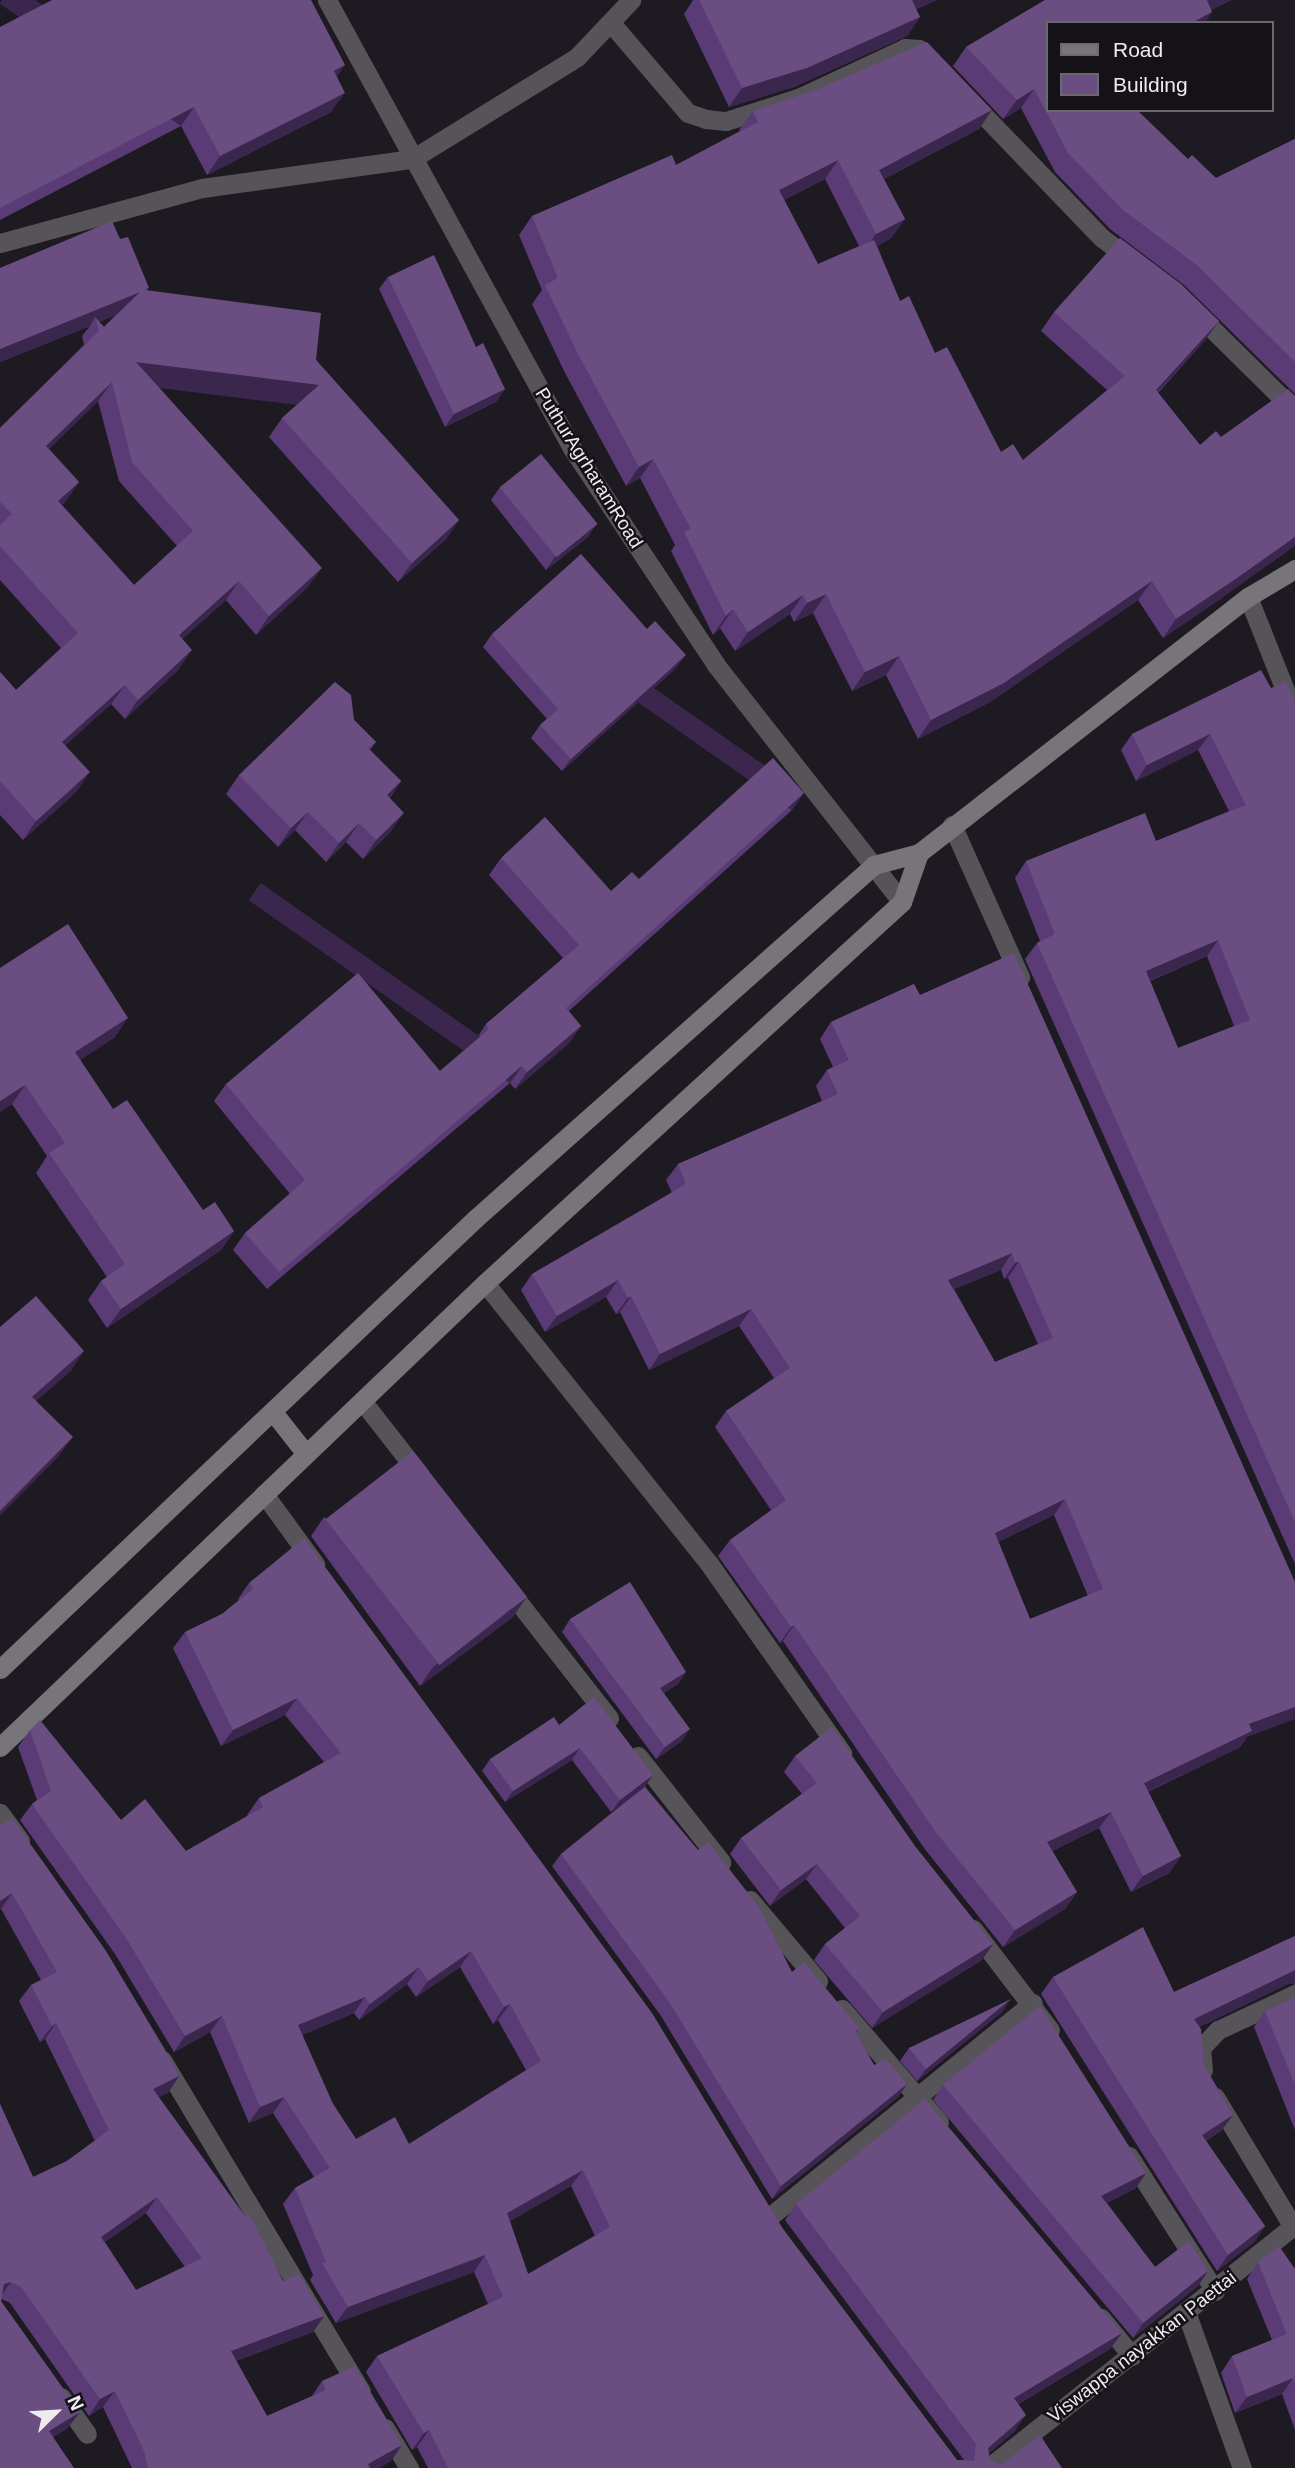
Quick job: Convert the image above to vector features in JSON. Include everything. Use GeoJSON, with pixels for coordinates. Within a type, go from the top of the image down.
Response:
{"type":"FeatureCollection","features":[{"type":"Feature","properties":{"kind":"main road"},"geometry":{"type":"LineString","coordinates":[[0,1669],[476,1218],[874,865],[919,853],[1248,597],[1295,569]]}},
{"type":"Feature","properties":{"kind":"main road"},"geometry":{"type":"LineString","coordinates":[[0,1747],[485,1283],[902,902],[919,853]]}},
{"type":"Feature","properties":{"kind":"main road"},"geometry":{"type":"LineString","coordinates":[[273,1412],[306,1454]]}},
{"type":"Feature","properties":{"kind":"street","name":"PuthurAgrharamRoad"},"geometry":{"type":"LineString","coordinates":[[327,0],[572,448],[716,665],[902,902]]}},
{"type":"Feature","properties":{"kind":"street"},"geometry":{"type":"LineString","coordinates":[[0,243],[202,188],[412,159],[577,57],[631,0]]}},
{"type":"Feature","properties":{"kind":"street"},"geometry":{"type":"LineString","coordinates":[[611,23],[688,113],[706,119],[726,121],[798,98],[905,48],[919,49],[1102,238],[1144,270]]}},
{"type":"Feature","properties":{"kind":"street"},"geometry":{"type":"LineString","coordinates":[[1176,294],[1295,411]]}},
{"type":"Feature","properties":{"kind":"street"},"geometry":{"type":"LineString","coordinates":[[1248,597],[1295,715]]}},
{"type":"Feature","properties":{"kind":"street"},"geometry":{"type":"LineString","coordinates":[[952,825],[1029,998]]}},
{"type":"Feature","properties":{"kind":"street"},"geometry":{"type":"LineString","coordinates":[[485,1283],[710,1565],[851,1766]]}},
{"type":"Feature","properties":{"kind":"street"},"geometry":{"type":"LineString","coordinates":[[363,1402],[430,1488]]}},
{"type":"Feature","properties":{"kind":"street"},"geometry":{"type":"LineString","coordinates":[[264,1494],[328,1582]]}},
{"type":"Feature","properties":{"kind":"street"},"geometry":{"type":"LineString","coordinates":[[489,1564],[776,1933],[954,2141]]}},
{"type":"Feature","properties":{"kind":"street"},"geometry":{"type":"LineString","coordinates":[[0,1814],[32,1859]]}},
{"type":"Feature","properties":{"kind":"street"},"geometry":{"type":"LineString","coordinates":[[956,1908],[1033,2003],[1062,2049]]}},
{"type":"Feature","properties":{"kind":"street"},"geometry":{"type":"LineString","coordinates":[[1294,2226],[1203,2076],[1201,2048],[1218,2030],[1295,1994]]}},
{"type":"Feature","properties":{"kind":"street"},"geometry":{"type":"LineString","coordinates":[[768,2218],[1033,2003]]}},
{"type":"Feature","properties":{"kind":"street"},"geometry":{"type":"LineString","coordinates":[[151,2042],[409,2468]]}},
{"type":"Feature","properties":{"kind":"street"},"geometry":{"type":"LineString","coordinates":[[1120,2142],[1215,2291]]}},
{"type":"Feature","properties":{"kind":"street"},"geometry":{"type":"LineString","coordinates":[[754,2194],[782,2239]]}},
{"type":"Feature","properties":{"kind":"street","name":"Viswappa nayakkan Paettai"},"geometry":{"type":"LineString","coordinates":[[988,2468],[1294,2226]]}},
{"type":"Feature","properties":{"kind":"street"},"geometry":{"type":"LineString","coordinates":[[1087,2302],[1132,2356]]}},
{"type":"Feature","properties":{"kind":"street"},"geometry":{"type":"LineString","coordinates":[[1186,2312],[1242,2468]]}},
{"type":"Feature","properties":{"kind":"street"},"geometry":{"type":"LineString","coordinates":[[47,2378],[87,2434]]}},
{"type":"Feature","properties":{"kind":"building"},"geometry":{"type":"Polygon","coordinates":[[[52,0],[311,0],[345,65],[334,71],[345,93],[220,156],[194,107],[0,208],[0,27],[52,0]]]}},
{"type":"Feature","properties":{"kind":"building"},"geometry":{"type":"Polygon","coordinates":[[[699,0],[912,0],[920,17],[807,68],[742,88],[699,0]]]}},
{"type":"Feature","properties":{"kind":"building"},"geometry":{"type":"Polygon","coordinates":[[[1045,0],[1207,0],[1212,12],[1196,21],[1046,21],[1046,112],[1034,89],[1017,100],[966,47],[1045,0]]]}},
{"type":"Feature","properties":{"kind":"building"},"geometry":{"type":"Polygon","coordinates":[[[927,42],[992,110],[879,170],[905,219],[876,234],[838,160],[779,190],[818,264],[874,240],[900,301],[909,296],[935,353],[947,347],[1001,452],[1013,444],[1023,460],[1125,376],[1054,312],[1120,238],[1181,284],[1219,321],[1156,390],[1200,445],[1216,431],[1221,437],[1288,389],[1295,396],[1295,537],[1176,619],[1152,581],[1004,683],[931,720],[899,656],[865,672],[826,594],[807,603],[803,595],[748,632],[733,609],[726,616],[684,532],[691,529],[653,459],[639,467],[578,354],[545,285],[558,278],[532,216],[672,155],[676,165],[758,122],[753,111],[816,90],[927,42]]]}},
{"type":"Feature","properties":{"kind":"building"},"geometry":{"type":"Polygon","coordinates":[[[1046,112],[1139,112],[1188,159],[1192,155],[1216,178],[1295,139],[1295,362],[1198,266],[1123,210],[1068,153],[1046,112]]]}},
{"type":"Feature","properties":{"kind":"building"},"geometry":{"type":"Polygon","coordinates":[[[112,221],[120,239],[128,237],[149,288],[145,290],[321,313],[316,360],[459,520],[412,563],[282,418],[319,385],[136,362],[322,568],[269,616],[239,581],[179,635],[192,650],[138,700],[125,685],[62,742],[90,772],[36,821],[0,781],[0,672],[16,690],[78,633],[0,546],[0,525],[12,514],[0,502],[0,428],[99,331],[95,317],[104,327],[140,292],[0,349],[0,268],[112,221]],[[112,382],[46,446],[79,482],[58,501],[134,585],[156,565],[158,568],[157,564],[193,531],[132,462],[112,382]]]}},
{"type":"Feature","properties":{"kind":"building"},"geometry":{"type":"Polygon","coordinates":[[[434,255],[476,347],[483,343],[505,389],[454,414],[388,277],[434,255]]]}},
{"type":"Feature","properties":{"kind":"building"},"geometry":{"type":"Polygon","coordinates":[[[541,454],[598,524],[556,557],[500,487],[541,454]]]}},
{"type":"Feature","properties":{"kind":"building"},"geometry":{"type":"Polygon","coordinates":[[[581,554],[647,629],[655,621],[686,655],[571,759],[540,725],[558,709],[492,634],[581,554]]]}},
{"type":"Feature","properties":{"kind":"building"},"geometry":{"type":"Polygon","coordinates":[[[1261,670],[1271,688],[1286,682],[1295,701],[1295,1522],[1037,943],[1055,934],[1026,861],[1145,813],[1156,841],[1246,805],[1210,734],[1147,765],[1132,734],[1261,670]],[[1218,940],[1146,971],[1178,1048],[1250,1020],[1218,940]]]}},
{"type":"Feature","properties":{"kind":"building"},"geometry":{"type":"Polygon","coordinates":[[[335,682],[351,695],[354,720],[376,742],[368,748],[401,781],[387,795],[404,813],[376,840],[359,823],[339,843],[308,812],[291,828],[239,775],[335,682]]]}},
{"type":"Feature","properties":{"kind":"building"},"geometry":{"type":"Polygon","coordinates":[[[773,758],[804,793],[566,1008],[581,1026],[527,1072],[522,1066],[279,1272],[245,1233],[305,1180],[226,1084],[358,973],[440,1071],[489,1029],[486,1024],[579,945],[501,858],[545,817],[611,891],[632,872],[639,879],[773,758]]]}},
{"type":"Feature","properties":{"kind":"building"},"geometry":{"type":"Polygon","coordinates":[[[68,924],[128,1018],[75,1052],[113,1109],[127,1100],[203,1210],[215,1202],[234,1231],[121,1309],[101,1281],[125,1264],[49,1153],[65,1143],[25,1085],[0,1101],[0,968],[68,924]]]}},
{"type":"Feature","properties":{"kind":"building"},"geometry":{"type":"Polygon","coordinates":[[[1014,953],[1295,1582],[1295,1707],[1249,1724],[1252,1731],[1144,1783],[1181,1856],[1143,1876],[1111,1812],[1047,1842],[1077,1892],[1015,1930],[935,1831],[794,1625],[791,1627],[730,1540],[786,1500],[726,1411],[790,1368],[751,1309],[660,1354],[631,1296],[628,1298],[618,1280],[557,1316],[532,1274],[686,1184],[678,1164],[838,1094],[827,1070],[849,1060],[831,1022],[914,984],[920,995],[1014,953]],[[1012,1253],[948,1280],[995,1362],[1053,1338],[1019,1261],[1015,1263],[1012,1253]],[[1065,1499],[995,1533],[1030,1619],[1103,1589],[1065,1499]]]}},
{"type":"Feature","properties":{"kind":"building"},"geometry":{"type":"Polygon","coordinates":[[[36,1296],[84,1351],[32,1397],[73,1437],[0,1511],[0,1327],[36,1296]]]}},
{"type":"Feature","properties":{"kind":"building"},"geometry":{"type":"Polygon","coordinates":[[[413,1451],[527,1597],[439,1665],[326,1519],[413,1451]]]}},
{"type":"Feature","properties":{"kind":"building"},"geometry":{"type":"Polygon","coordinates":[[[304,1538],[652,2013],[783,2229],[957,2460],[974,2461],[976,2444],[796,2204],[925,2099],[1122,2333],[1014,2398],[1026,2415],[988,2448],[990,2460],[1002,2464],[1040,2435],[1062,2468],[448,2468],[429,2430],[424,2433],[377,2356],[503,2297],[485,2255],[348,2307],[322,2263],[326,2262],[295,2188],[330,2168],[284,2097],[260,2107],[222,2016],[185,2036],[126,1938],[32,1804],[51,1791],[30,1730],[40,1720],[121,1820],[145,1799],[186,1851],[263,1807],[259,1798],[341,1753],[297,1698],[233,1730],[185,1632],[222,1614],[253,1589],[249,1583],[304,1538]],[[471,1951],[428,1981],[419,1967],[370,2004],[365,1997],[298,2025],[333,2104],[356,2139],[395,2117],[409,2144],[541,2061],[510,2004],[504,2007],[471,1951]],[[583,2170],[507,2213],[528,2274],[610,2227],[583,2170]]]}},
{"type":"Feature","properties":{"kind":"building"},"geometry":{"type":"Polygon","coordinates":[[[630,1582],[686,1672],[660,1688],[690,1729],[665,1747],[570,1619],[630,1582]]]}},
{"type":"Feature","properties":{"kind":"building"},"geometry":{"type":"Polygon","coordinates":[[[594,1697],[653,1775],[620,1800],[580,1748],[513,1791],[490,1759],[554,1717],[559,1725],[594,1697]]]}},
{"type":"Feature","properties":{"kind":"building"},"geometry":{"type":"Polygon","coordinates":[[[832,1727],[915,1846],[993,1944],[883,2012],[825,1944],[860,1916],[817,1864],[781,1890],[741,1838],[817,1783],[795,1756],[832,1727]]]}},
{"type":"Feature","properties":{"kind":"building"},"geometry":{"type":"Polygon","coordinates":[[[645,1787],[698,1850],[708,1842],[759,1907],[792,1972],[804,1962],[859,2028],[855,2031],[874,2065],[886,2059],[907,2084],[781,2186],[670,2003],[561,1854],[645,1787]]]}},
{"type":"Feature","properties":{"kind":"building"},"geometry":{"type":"Polygon","coordinates":[[[12,1818],[106,1951],[179,2076],[153,2089],[245,2216],[249,2214],[283,2281],[299,2274],[324,2316],[231,2351],[267,2416],[326,2390],[322,2381],[355,2366],[402,2445],[368,2464],[370,2468],[148,2468],[144,2451],[115,2391],[100,2399],[21,2287],[11,2282],[4,2284],[1,2301],[80,2412],[49,2431],[74,2468],[0,2468],[0,2104],[33,2177],[67,2161],[109,2130],[56,2023],[52,2026],[31,1985],[57,1972],[12,1893],[0,1901],[0,1826],[12,1818]],[[157,2197],[101,2237],[136,2290],[202,2258],[157,2197]]]}},
{"type":"Feature","properties":{"kind":"building"},"geometry":{"type":"Polygon","coordinates":[[[1143,1927],[1174,1992],[1295,1936],[1295,1970],[1194,2019],[1201,2029],[1204,2065],[1233,2115],[1202,2135],[1265,2226],[1228,2255],[1053,1977],[1143,1927]]]}},
{"type":"Feature","properties":{"kind":"building"},"geometry":{"type":"Polygon","coordinates":[[[1295,1997],[1295,2085],[1265,2011],[1295,1997]]]}},
{"type":"Feature","properties":{"kind":"building"},"geometry":{"type":"Polygon","coordinates":[[[1011,1999],[926,2069],[909,2048],[1011,1999]]]}},
{"type":"Feature","properties":{"kind":"building"},"geometry":{"type":"Polygon","coordinates":[[[1040,2006],[1146,2173],[1101,2196],[1155,2267],[1189,2241],[1208,2271],[1143,2323],[943,2085],[1040,2006]]]}},
{"type":"Feature","properties":{"kind":"building"},"geometry":{"type":"Polygon","coordinates":[[[1279,2246],[1295,2269],[1295,2383],[1293,2378],[1247,2397],[1232,2356],[1287,2334],[1258,2262],[1279,2246]]]}}]}
